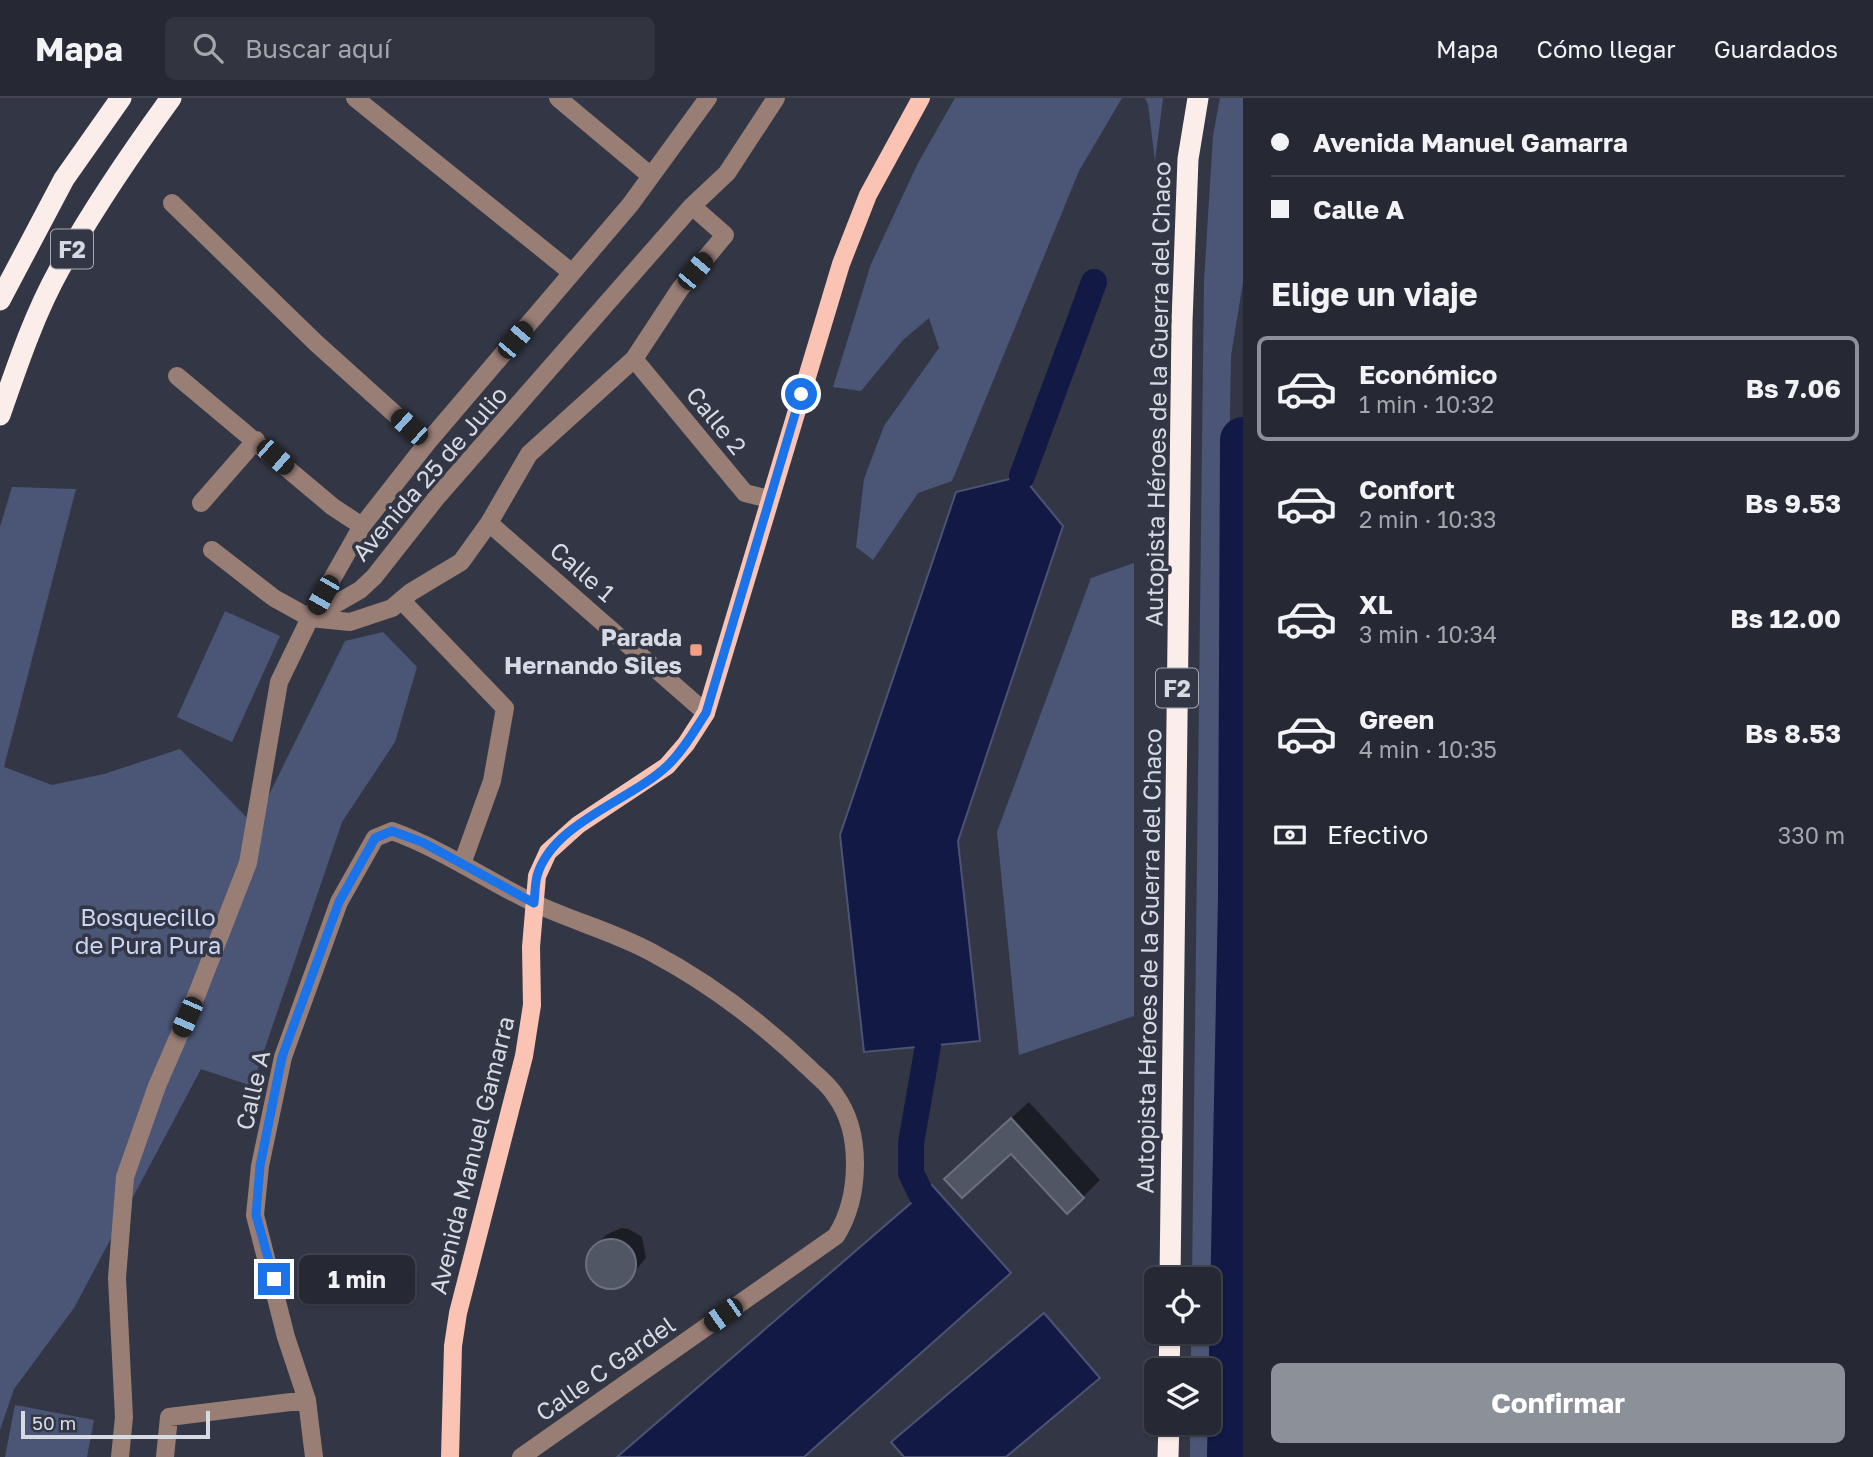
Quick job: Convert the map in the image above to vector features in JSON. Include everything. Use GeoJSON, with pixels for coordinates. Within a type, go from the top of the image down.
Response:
{"type":"FeatureCollection","features":[{"type":"Feature","properties":{"kind":"highway","name":"F2"},"geometry":{"type":"LineString","coordinates":[[0,300],[64,179],[121,98]]}},
{"type":"Feature","properties":{"kind":"highway","name":"F2"},"geometry":{"type":"LineString","coordinates":[[0,415],[23,350],[58,272],[108,190],[172,98]]}},
{"type":"Feature","properties":{"kind":"highway","name":"Autopista Héroes de la Guerra del Chaco"},"geometry":{"type":"LineString","coordinates":[[1170,1267],[1182,322],[1188,159],[1198,98]]}},
{"type":"Feature","properties":{"kind":"highway"},"geometry":{"type":"LineString","coordinates":[[1168,1457],[1169,1435]]}},
{"type":"Feature","properties":{"kind":"main road","name":"Avenida Manuel Gamarra"},"geometry":{"type":"LineString","coordinates":[[450,1457],[453,1346],[458,1313],[524,1056],[532,1005],[537,876],[548,852],[578,825],[667,766],[686,744],[706,713],[841,264],[868,195],[921,98]]}},
{"type":"Feature","properties":{"kind":"street"},"geometry":{"type":"LineString","coordinates":[[355,98],[571,272]]}},
{"type":"Feature","properties":{"kind":"street"},"geometry":{"type":"LineString","coordinates":[[558,98],[651,176]]}},
{"type":"Feature","properties":{"kind":"street","name":"Avenida 25 de Julio"},"geometry":{"type":"LineString","coordinates":[[310,618],[362,526],[651,176],[708,98]]}},
{"type":"Feature","properties":{"kind":"street","name":"Avenida 25 de Julio"},"geometry":{"type":"LineString","coordinates":[[310,618],[360,590],[374,576],[437,497],[692,206],[727,173],[776,98]]}},
{"type":"Feature","properties":{"kind":"street"},"geometry":{"type":"LineString","coordinates":[[172,203],[316,343],[428,443]]}},
{"type":"Feature","properties":{"kind":"street"},"geometry":{"type":"LineString","coordinates":[[212,550],[274,598],[310,618],[334,622],[366,619],[381,614],[461,562],[489,523],[529,454],[634,359],[680,289],[725,235],[692,206]]}},
{"type":"Feature","properties":{"kind":"street","name":"Calle 2"},"geometry":{"type":"LineString","coordinates":[[634,359],[745,493],[769,499]]}},
{"type":"Feature","properties":{"kind":"street"},"geometry":{"type":"LineString","coordinates":[[177,376],[333,507],[362,526]]}},
{"type":"Feature","properties":{"kind":"street"},"geometry":{"type":"LineString","coordinates":[[201,503],[256,440]]}},
{"type":"Feature","properties":{"kind":"street","name":"Calle 1"},"geometry":{"type":"LineString","coordinates":[[489,523],[706,713]]}},
{"type":"Feature","properties":{"kind":"street"},"geometry":{"type":"LineString","coordinates":[[402,601],[505,708],[492,781],[462,864]]}},
{"type":"Feature","properties":{"kind":"street"},"geometry":{"type":"LineString","coordinates":[[120,1457],[124,1417],[117,1278],[125,1177],[157,1086],[197,994],[248,863],[279,682],[310,618]]}},
{"type":"Feature","properties":{"kind":"street","name":"Calle A"},"geometry":{"type":"LineString","coordinates":[[314,1457],[307,1400],[286,1337],[256,1215],[260,1166],[282,1057],[339,902],[375,838],[392,831],[422,842],[534,903],[651,952],[784,1044],[835,1094]]}},
{"type":"Feature","properties":{"kind":"street","name":"Calle C Gardel"},"geometry":{"type":"LineString","coordinates":[[522,1457],[836,1236],[845,1221],[849,1206],[854,1164],[852,1136],[846,1114],[835,1094]]}},
{"type":"Feature","properties":{"kind":"street"},"geometry":{"type":"LineString","coordinates":[[165,1457],[169,1417],[307,1400]]}},
{"type":"Feature","properties":{"kind":"green space"},"geometry":{"type":"Polygon","coordinates":[[[955,98],[1122,98],[1079,171],[952,481],[918,493],[873,560],[856,547],[864,479],[884,426],[939,348],[929,318],[903,340],[861,391],[833,387],[871,264],[918,163],[955,98]]]}},
{"type":"Feature","properties":{"kind":"green space"},"geometry":{"type":"Polygon","coordinates":[[[1145,98],[1163,98],[1155,161],[1148,104],[1145,98]]]}},
{"type":"Feature","properties":{"kind":"green space"},"geometry":{"type":"Polygon","coordinates":[[[1220,98],[1243,98],[1243,282],[1231,356],[1215,1267],[1192,1267],[1204,281],[1213,136],[1220,98]]]}},
{"type":"Feature","properties":{"kind":"green space","name":"Bosquecillo de Pura Pura"},"geometry":{"type":"Polygon","coordinates":[[[12,487],[76,489],[4,767],[52,785],[104,774],[180,749],[254,825],[345,641],[383,632],[417,667],[395,742],[342,822],[252,1086],[201,1069],[74,1308],[14,1389],[0,1430],[0,527],[12,487]]]}},
{"type":"Feature","properties":{"kind":"green space"},"geometry":{"type":"Polygon","coordinates":[[[1134,563],[1134,1016],[1019,1055],[997,832],[1091,578],[1134,563]]]}},
{"type":"Feature","properties":{"kind":"green space"},"geometry":{"type":"Polygon","coordinates":[[[225,611],[280,636],[232,742],[177,717],[225,611]]]}},
{"type":"Feature","properties":{"kind":"green space"},"geometry":{"type":"Polygon","coordinates":[[[1191,1344],[1214,1344],[1214,1358],[1191,1358],[1191,1344]]]}},
{"type":"Feature","properties":{"kind":"green space"},"geometry":{"type":"Polygon","coordinates":[[[15,1405],[94,1420],[87,1457],[5,1457],[15,1405]]]}},
{"type":"Feature","properties":{"kind":"green space"},"geometry":{"type":"Polygon","coordinates":[[[1190,1435],[1212,1435],[1212,1457],[1190,1457],[1190,1435]]]}},
{"type":"Feature","properties":{"kind":"shaded area"},"geometry":{"type":"Polygon","coordinates":[[[1022,476],[1063,526],[958,841],[980,1041],[864,1052],[840,835],[956,492],[1022,476]]]}},
{"type":"Feature","properties":{"kind":"shaded area"},"geometry":{"type":"Polygon","coordinates":[[[932,1185],[1011,1273],[804,1457],[617,1457],[932,1185]]]}},
{"type":"Feature","properties":{"kind":"shaded area"},"geometry":{"type":"Polygon","coordinates":[[[1044,1313],[1100,1378],[1006,1457],[904,1457],[891,1442],[1044,1313]]]}},
{"type":"Feature","properties":{"kind":"building"},"geometry":{"type":"Polygon","coordinates":[[[1011,1118],[1084,1198],[1067,1214],[1011,1154],[962,1198],[944,1179],[1011,1118]]]}},
{"type":"Feature","properties":{"kind":"building"},"geometry":{"type":"Polygon","coordinates":[[[611,1239],[629,1246],[636,1264],[629,1282],[611,1289],[593,1282],[586,1264],[593,1246],[611,1239]]]}},
{"type":"Feature","properties":{"kind":"waterway"},"geometry":{"type":"LineString","coordinates":[[1022,476],[1094,282]]}},
{"type":"Feature","properties":{"kind":"waterway"},"geometry":{"type":"LineString","coordinates":[[1230,1457],[1241,897],[1243,440]]}},
{"type":"Feature","properties":{"kind":"waterway"},"geometry":{"type":"LineString","coordinates":[[921,1194],[911,1173],[911,1143],[928,1046]]}},
{"type":"Feature","properties":{"kind":"place","name":"Parada Hernando Siles"},"geometry":{"type":"Point","coordinates":[696,650]}},
{"type":"Feature","properties":{"kind":"route"},"geometry":{"type":"LineString","coordinates":[[274,1279],[256,1215],[260,1166],[282,1057],[339,902],[365,852],[375,838],[392,831],[422,842],[534,903],[537,876],[548,852],[578,825],[635,790],[667,766],[686,744],[706,713],[801,394]]}}]}
